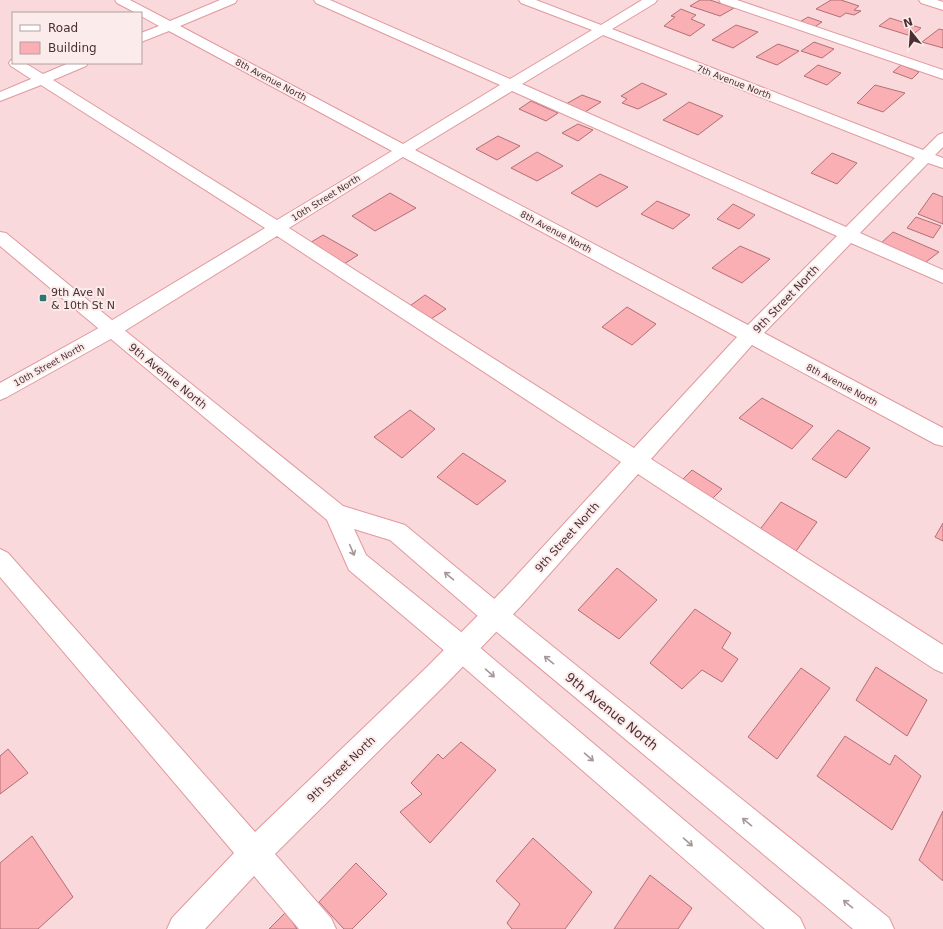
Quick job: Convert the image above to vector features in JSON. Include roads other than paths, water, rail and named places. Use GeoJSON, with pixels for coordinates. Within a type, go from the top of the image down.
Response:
{"type":"FeatureCollection","features":[{"type":"Feature","properties":{"kind":"street","name":"8th Avenue North"},"geometry":{"type":"LineString","coordinates":[[121,0],[943,438]]}},
{"type":"Feature","properties":{"kind":"street"},"geometry":{"type":"LineString","coordinates":[[142,38],[231,0]]}},
{"type":"Feature","properties":{"kind":"street"},"geometry":{"type":"LineString","coordinates":[[320,0],[510,86],[943,277]]}},
{"type":"Feature","properties":{"kind":"street","name":"7th Avenue North"},"geometry":{"type":"LineString","coordinates":[[525,0],[934,160]]}},
{"type":"Feature","properties":{"kind":"street","name":"10th Street North"},"geometry":{"type":"LineString","coordinates":[[0,392],[111,330],[403,150],[651,0]]}},
{"type":"Feature","properties":{"kind":"street"},"geometry":{"type":"LineString","coordinates":[[725,0],[943,75]]}},
{"type":"Feature","properties":{"kind":"street"},"geometry":{"type":"LineString","coordinates":[[925,0],[943,6]]}},
{"type":"Feature","properties":{"kind":"street"},"geometry":{"type":"LineString","coordinates":[[18,64],[277,228],[943,660]]}},
{"type":"Feature","properties":{"kind":"street"},"geometry":{"type":"LineString","coordinates":[[0,97],[79,64]]}},
{"type":"Feature","properties":{"kind":"street","name":"9th Street North"},"geometry":{"type":"LineString","coordinates":[[183,929],[255,853],[495,615],[750,336],[849,235],[934,160],[943,138]]}},
{"type":"Feature","properties":{"kind":"street","name":"9th Avenue North"},"geometry":{"type":"LineString","coordinates":[[0,237],[336,514],[397,532],[495,615],[878,929]]}},
{"type":"Feature","properties":{"kind":"street","name":"9th Avenue North"},"geometry":{"type":"LineString","coordinates":[[336,514],[357,562],[462,649],[790,929]]}},
{"type":"Feature","properties":{"kind":"street"},"geometry":{"type":"LineString","coordinates":[[0,560],[320,929]]}},
{"type":"Feature","properties":{"kind":"place","name":"9th Ave N & 10th St N"},"geometry":{"type":"Point","coordinates":[43,298]}}]}
